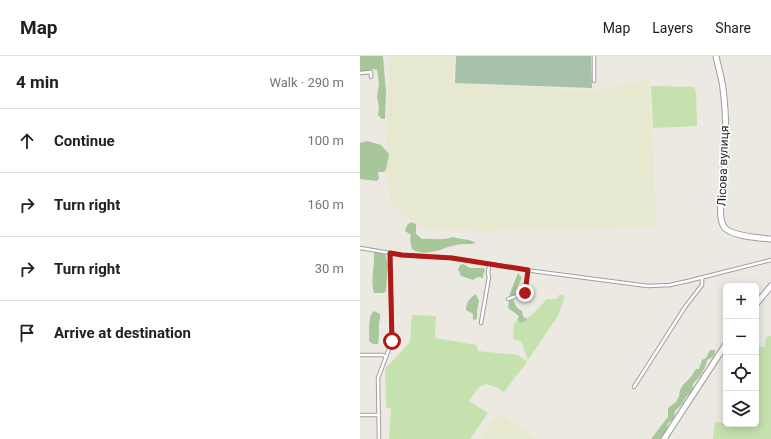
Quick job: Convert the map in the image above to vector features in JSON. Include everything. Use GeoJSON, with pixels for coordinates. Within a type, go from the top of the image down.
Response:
{"type":"FeatureCollection","features":[{"type":"Feature","properties":{"kind":"street","name":"Лісова вулиця"},"geometry":{"type":"LineString","coordinates":[[716,56],[723,87],[725,116],[721,221],[723,226],[728,231],[771,239]]}},
{"type":"Feature","properties":{"kind":"street"},"geometry":{"type":"LineString","coordinates":[[759,300],[771,286]]}},
{"type":"Feature","properties":{"kind":"street"},"geometry":{"type":"LineString","coordinates":[[664,439],[723,349]]}},
{"type":"Feature","properties":{"kind":"lane"},"geometry":{"type":"LineString","coordinates":[[594,56],[594,81]]}},
{"type":"Feature","properties":{"kind":"lane"},"geometry":{"type":"LineString","coordinates":[[360,73],[371,72],[371,77]]}},
{"type":"Feature","properties":{"kind":"lane"},"geometry":{"type":"LineString","coordinates":[[360,248],[402,255],[452,258],[648,286],[670,285],[771,260]]}},
{"type":"Feature","properties":{"kind":"lane"},"geometry":{"type":"LineString","coordinates":[[379,439],[378,378],[392,341],[390,253]]}},
{"type":"Feature","properties":{"kind":"lane"},"geometry":{"type":"LineString","coordinates":[[481,323],[489,277],[489,264]]}},
{"type":"Feature","properties":{"kind":"lane"},"geometry":{"type":"LineString","coordinates":[[508,299],[525,293],[528,270]]}},
{"type":"Feature","properties":{"kind":"lane"},"geometry":{"type":"LineString","coordinates":[[634,387],[685,307],[702,286],[702,278]]}},
{"type":"Feature","properties":{"kind":"lane"},"geometry":{"type":"LineString","coordinates":[[360,355],[383,355],[386,357]]}},
{"type":"Feature","properties":{"kind":"lane"},"geometry":{"type":"LineString","coordinates":[[360,416],[379,415]]}},
{"type":"Feature","properties":{"kind":"green space"},"geometry":{"type":"Polygon","coordinates":[[[360,56],[383,56],[386,93],[385,119],[382,119],[378,115],[379,107],[377,97],[379,84],[377,70],[374,69],[360,72],[360,56]]]}},
{"type":"Feature","properties":{"kind":"green space"},"geometry":{"type":"Polygon","coordinates":[[[389,56],[454,56],[453,83],[593,91],[649,79],[657,227],[483,231],[434,230],[420,226],[402,214],[390,201],[386,170],[389,56]]]}},
{"type":"Feature","properties":{"kind":"green space"},"geometry":{"type":"Polygon","coordinates":[[[456,56],[591,56],[592,88],[455,83],[456,56]]]}},
{"type":"Feature","properties":{"kind":"green space"},"geometry":{"type":"Polygon","coordinates":[[[651,86],[694,87],[696,93],[697,126],[653,128],[651,86]]]}},
{"type":"Feature","properties":{"kind":"green space"},"geometry":{"type":"Polygon","coordinates":[[[367,141],[381,145],[389,154],[386,170],[384,172],[378,172],[379,178],[377,181],[360,179],[360,143],[367,141]]]}},
{"type":"Feature","properties":{"kind":"green space"},"geometry":{"type":"Polygon","coordinates":[[[411,222],[416,224],[416,234],[422,239],[442,239],[453,237],[471,240],[476,243],[459,244],[434,252],[417,252],[412,249],[410,240],[411,235],[405,231],[407,225],[411,222]]]}},
{"type":"Feature","properties":{"kind":"green space"},"geometry":{"type":"Polygon","coordinates":[[[380,249],[385,253],[388,265],[386,291],[384,293],[374,293],[372,283],[374,252],[380,249]]]}},
{"type":"Feature","properties":{"kind":"green space"},"geometry":{"type":"Polygon","coordinates":[[[463,264],[470,268],[484,268],[485,271],[483,278],[478,277],[473,280],[461,276],[458,269],[460,265],[463,264]]]}},
{"type":"Feature","properties":{"kind":"green space"},"geometry":{"type":"Polygon","coordinates":[[[518,273],[522,278],[515,292],[514,300],[517,308],[522,311],[523,316],[527,320],[521,323],[517,320],[519,316],[508,308],[510,293],[518,273]]]}},
{"type":"Feature","properties":{"kind":"green space"},"geometry":{"type":"Polygon","coordinates":[[[476,294],[479,301],[477,319],[473,320],[473,314],[466,310],[466,307],[469,300],[476,294]]]}},
{"type":"Feature","properties":{"kind":"green space"},"geometry":{"type":"Polygon","coordinates":[[[560,294],[565,296],[559,314],[528,360],[521,341],[513,339],[514,323],[531,316],[547,299],[557,299],[560,294]]]}},
{"type":"Feature","properties":{"kind":"green space"},"geometry":{"type":"Polygon","coordinates":[[[374,311],[380,314],[378,344],[373,344],[369,341],[370,317],[374,311]]]}},
{"type":"Feature","properties":{"kind":"green space"},"geometry":{"type":"Polygon","coordinates":[[[412,315],[436,316],[435,338],[476,345],[478,351],[518,355],[527,362],[504,392],[496,387],[486,384],[479,387],[469,401],[488,413],[470,439],[389,439],[391,409],[386,407],[385,369],[410,342],[412,315]]]}},
{"type":"Feature","properties":{"kind":"green space"},"geometry":{"type":"Polygon","coordinates":[[[771,336],[771,439],[713,439],[715,422],[723,423],[723,427],[759,427],[759,346],[765,347],[766,337],[771,336]]]}},
{"type":"Feature","properties":{"kind":"green space"},"geometry":{"type":"Polygon","coordinates":[[[710,350],[715,350],[713,357],[707,360],[702,373],[693,384],[692,391],[675,411],[674,419],[668,423],[667,430],[660,439],[651,439],[668,417],[668,408],[676,402],[683,385],[696,369],[699,369],[702,360],[706,358],[710,350]]]}},
{"type":"Feature","properties":{"kind":"green space"},"geometry":{"type":"Polygon","coordinates":[[[503,416],[533,439],[479,439],[494,419],[503,416]]]}},
{"type":"Feature","properties":{"kind":"route"},"geometry":{"type":"LineString","coordinates":[[392,341],[390,253],[437,258],[452,258],[528,270],[525,293]]}}]}
